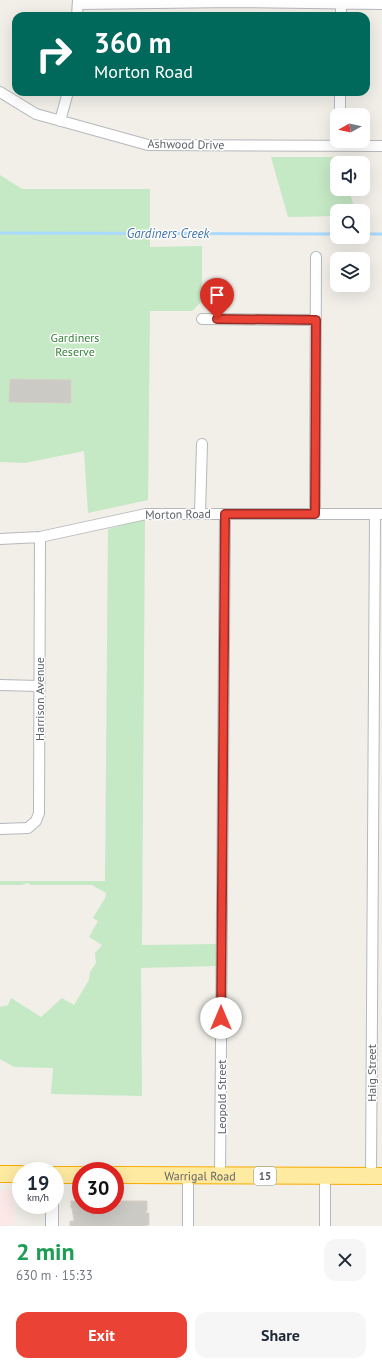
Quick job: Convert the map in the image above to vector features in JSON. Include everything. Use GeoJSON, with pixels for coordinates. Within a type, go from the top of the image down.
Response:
{"type":"FeatureCollection","features":[{"type":"Feature","properties":{"kind":"highway"},"geometry":{"type":"LineString","coordinates":[[0,1174],[12,1174]]}},
{"type":"Feature","properties":{"kind":"highway","name":"Warrigal Road"},"geometry":{"type":"LineString","coordinates":[[124,1175],[376,1176]]}},
{"type":"Feature","properties":{"kind":"street"},"geometry":{"type":"LineString","coordinates":[[77,12],[78,2],[233,1],[382,4]]}},
{"type":"Feature","properties":{"kind":"street"},"geometry":{"type":"LineString","coordinates":[[341,12],[342,4]]}},
{"type":"Feature","properties":{"kind":"street","name":"Ashwood Drive"},"geometry":{"type":"LineString","coordinates":[[0,92],[36,114],[148,145],[330,143]]}},
{"type":"Feature","properties":{"kind":"street"},"geometry":{"type":"LineString","coordinates":[[60,121],[67,96]]}},
{"type":"Feature","properties":{"kind":"street"},"geometry":{"type":"LineString","coordinates":[[340,96],[340,108]]}},
{"type":"Feature","properties":{"kind":"street","name":"Ashwood Drive"},"geometry":{"type":"LineString","coordinates":[[370,145],[382,146]]}},
{"type":"Feature","properties":{"kind":"street"},"geometry":{"type":"LineString","coordinates":[[315,514],[316,257]]}},
{"type":"Feature","properties":{"kind":"street"},"geometry":{"type":"LineString","coordinates":[[202,319],[316,320]]}},
{"type":"Feature","properties":{"kind":"street"},"geometry":{"type":"LineString","coordinates":[[200,514],[202,444]]}},
{"type":"Feature","properties":{"kind":"street","name":"Morton Road"},"geometry":{"type":"LineString","coordinates":[[0,539],[40,537],[146,514],[379,514]]}},
{"type":"Feature","properties":{"kind":"street","name":"Leopold Street"},"geometry":{"type":"LineString","coordinates":[[220,1175],[225,514]]}},
{"type":"Feature","properties":{"kind":"street","name":"Haig Street"},"geometry":{"type":"LineString","coordinates":[[376,1176],[379,514]]}},
{"type":"Feature","properties":{"kind":"street","name":"Harrison Avenue"},"geometry":{"type":"LineString","coordinates":[[0,829],[28,828],[34,825],[38,818],[40,537]]}},
{"type":"Feature","properties":{"kind":"street"},"geometry":{"type":"LineString","coordinates":[[0,686],[39,686]]}},
{"type":"Feature","properties":{"kind":"street"},"geometry":{"type":"LineString","coordinates":[[188,1175],[188,1226]]}},
{"type":"Feature","properties":{"kind":"street"},"geometry":{"type":"LineString","coordinates":[[325,1176],[325,1226]]}},
{"type":"Feature","properties":{"kind":"street"},"geometry":{"type":"LineString","coordinates":[[52,1214],[52,1226]]}},
{"type":"Feature","properties":{"kind":"shaded area"},"geometry":{"type":"Polygon","coordinates":[[[0,1190],[12,1190],[13,1226],[0,1226],[0,1190]]]}},
{"type":"Feature","properties":{"kind":"green space"},"geometry":{"type":"Polygon","coordinates":[[[271,157],[330,157],[330,196],[351,196],[353,204],[330,204],[330,216],[288,217],[271,157]]]}},
{"type":"Feature","properties":{"kind":"green space","name":"Gardiners Reserve"},"geometry":{"type":"Polygon","coordinates":[[[0,175],[22,189],[150,189],[150,247],[202,246],[202,301],[192,311],[150,311],[148,500],[88,513],[84,451],[25,463],[0,462],[0,175]]]}},
{"type":"Feature","properties":{"kind":"green space"},"geometry":{"type":"Polygon","coordinates":[[[145,519],[142,945],[217,944],[217,966],[141,968],[142,1096],[51,1094],[53,1068],[14,1067],[0,1059],[0,1007],[8,1005],[11,998],[41,1017],[62,998],[74,1005],[89,980],[90,972],[96,963],[95,953],[102,945],[89,937],[98,921],[93,918],[105,898],[106,893],[92,885],[31,885],[27,883],[22,885],[0,885],[0,881],[105,881],[108,529],[145,519]]]}},
{"type":"Feature","properties":{"kind":"building"},"geometry":{"type":"Polygon","coordinates":[[[10,379],[71,380],[71,403],[9,402],[10,379]]]}},
{"type":"Feature","properties":{"kind":"building"},"geometry":{"type":"Polygon","coordinates":[[[124,1201],[147,1201],[146,1213],[149,1213],[149,1225],[146,1226],[70,1226],[70,1221],[74,1221],[73,1214],[124,1214],[124,1201]]]}},
{"type":"Feature","properties":{"kind":"waterway","name":"Gardiners Creek"},"geometry":{"type":"LineString","coordinates":[[0,233],[330,234]]}},
{"type":"Feature","properties":{"kind":"waterway","name":"Gardiners Creek"},"geometry":{"type":"LineString","coordinates":[[370,234],[382,234]]}},
{"type":"Feature","properties":{"kind":"route"},"geometry":{"type":"LineString","coordinates":[[217,319],[316,320],[315,514],[225,514],[221,1018]]}}]}
